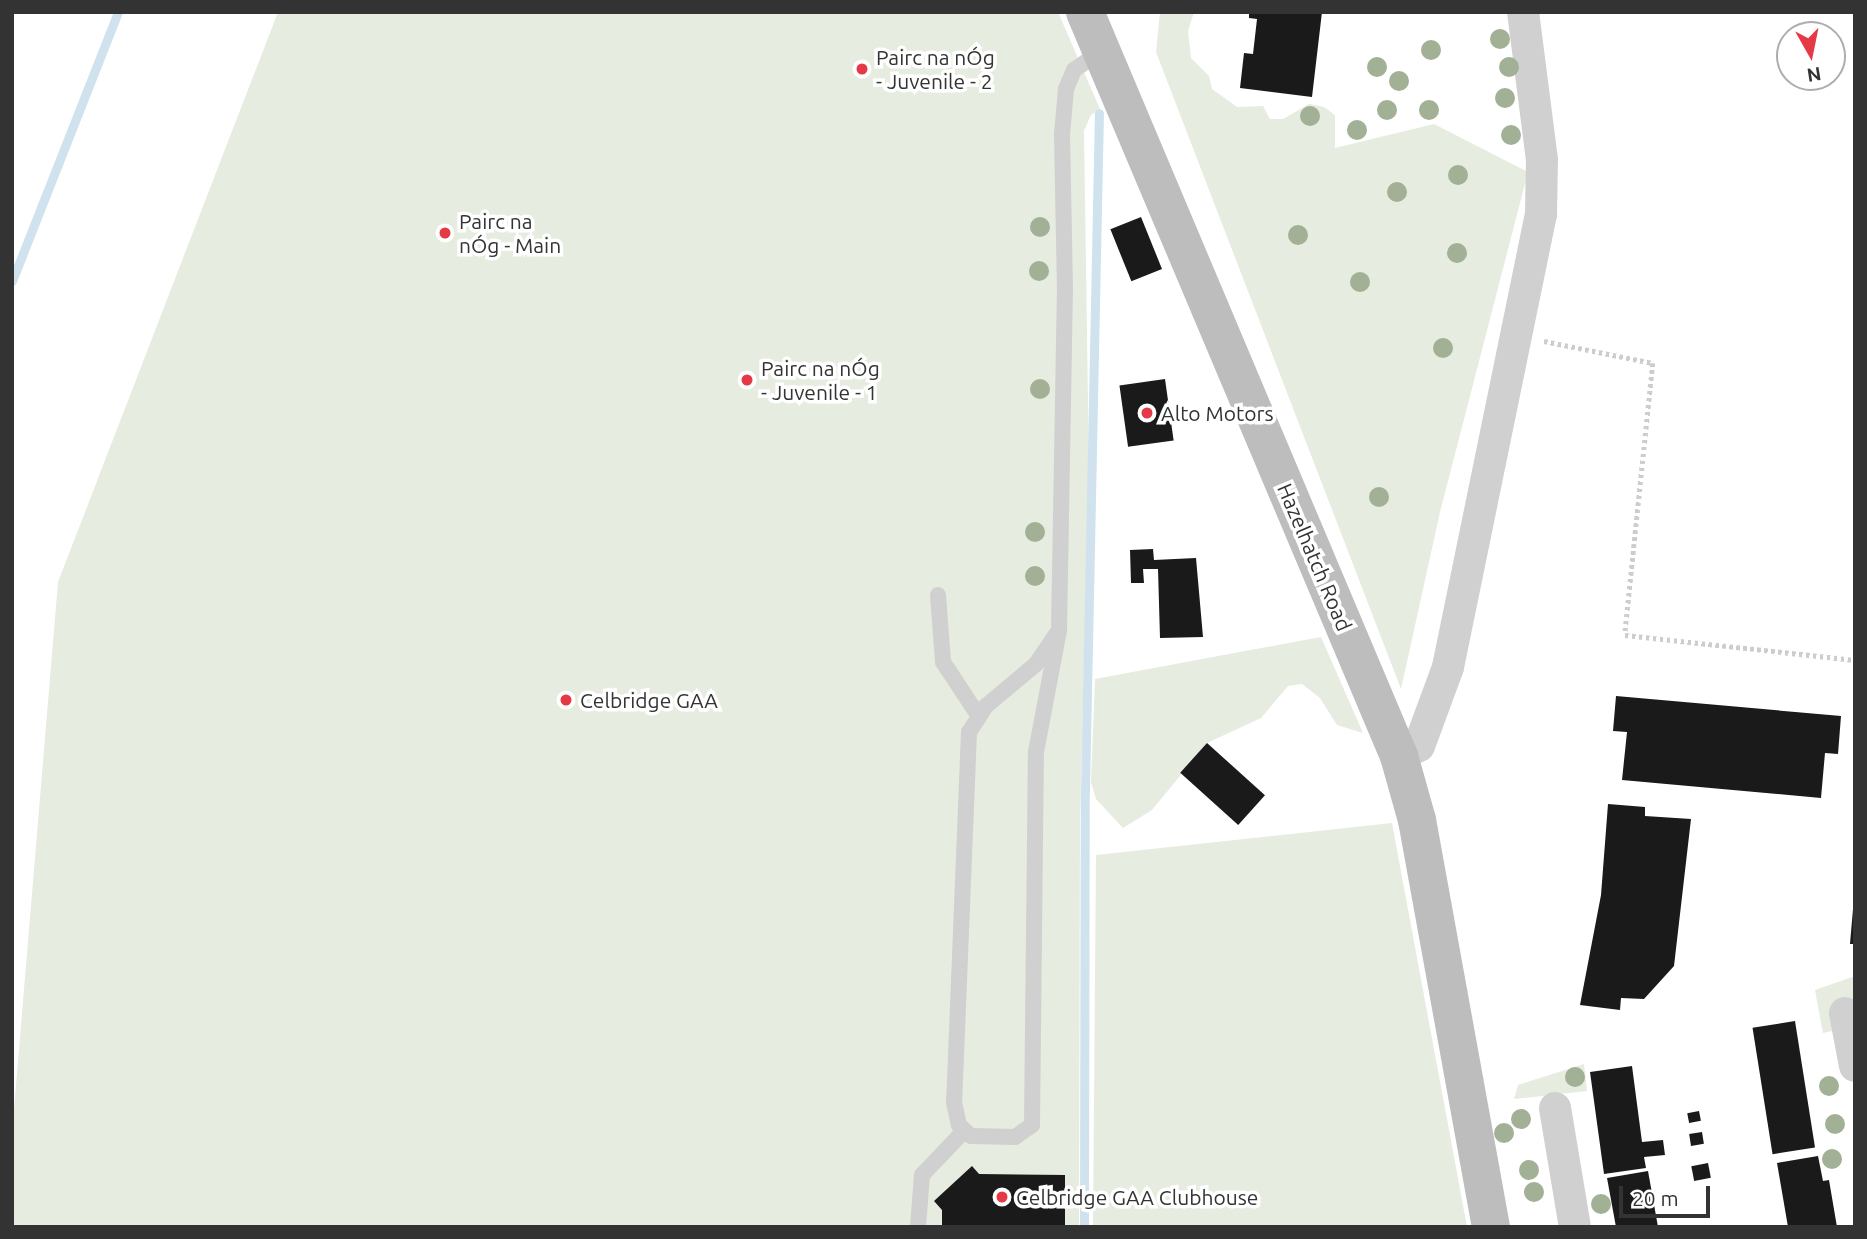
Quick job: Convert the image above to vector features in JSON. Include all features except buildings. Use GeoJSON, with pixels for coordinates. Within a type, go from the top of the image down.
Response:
{"type":"FeatureCollection","features":[{"type":"Feature","properties":{"kind":"main road","name":"Hazelhatch Road"},"geometry":{"type":"LineString","coordinates":[[1085,12],[1399,756],[1417,820],[1491,1227]]}},
{"type":"Feature","properties":{"kind":"street"},"geometry":{"type":"LineString","coordinates":[[1399,756],[1419,746],[1448,667],[1544,192],[1523,12]]}},
{"type":"Feature","properties":{"kind":"street"},"geometry":{"type":"LineString","coordinates":[[1845,1013],[1855,1066]]}},
{"type":"Feature","properties":{"kind":"street"},"geometry":{"type":"LineString","coordinates":[[1555,1108],[1576,1227]]}},
{"type":"Feature","properties":{"kind":"lane"},"geometry":{"type":"LineString","coordinates":[[1059,630],[1036,664],[978,715],[969,732],[954,1090],[955,1117],[964,1131],[971,1136],[1015,1138],[1032,1125],[1036,752],[1059,630],[1065,291],[1062,134],[1066,89],[1074,70],[1101,51]]}},
{"type":"Feature","properties":{"kind":"lane"},"geometry":{"type":"LineString","coordinates":[[938,595],[943,662],[978,715]]}},
{"type":"Feature","properties":{"kind":"lane"},"geometry":{"type":"LineString","coordinates":[[918,1227],[922,1175],[964,1131]]}},
{"type":"Feature","properties":{"kind":"path"},"geometry":{"type":"LineString","coordinates":[[1516,335],[1653,363],[1625,635],[1855,660]]}},
{"type":"Feature","properties":{"kind":"shaded area","name":"Celbridge GAA"},"geometry":{"type":"Polygon","coordinates":[[[278,12],[1058,12],[1100,109],[1091,115],[1084,131],[1089,470],[1080,818],[1079,1227],[12,1227],[12,1133],[58,582],[278,12]]]}},
{"type":"Feature","properties":{"kind":"shaded area"},"geometry":{"type":"Polygon","coordinates":[[[1160,12],[1194,12],[1188,31],[1191,58],[1209,76],[1212,89],[1237,107],[1263,106],[1270,119],[1283,119],[1309,104],[1324,107],[1335,115],[1335,148],[1434,124],[1528,172],[1440,512],[1401,689],[1156,52],[1160,12]]]}},
{"type":"Feature","properties":{"kind":"shaded area"},"geometry":{"type":"Polygon","coordinates":[[[1321,637],[1363,733],[1337,725],[1320,698],[1302,684],[1288,686],[1261,718],[1207,743],[1152,810],[1123,828],[1096,799],[1091,782],[1095,679],[1321,637]]]}},
{"type":"Feature","properties":{"kind":"shaded area"},"geometry":{"type":"Polygon","coordinates":[[[1392,823],[1467,1227],[1093,1227],[1096,855],[1392,823]]]}},
{"type":"Feature","properties":{"kind":"shaded area"},"geometry":{"type":"Polygon","coordinates":[[[1855,976],[1855,1026],[1823,1033],[1815,990],[1855,976]]]}},
{"type":"Feature","properties":{"kind":"shaded area"},"geometry":{"type":"Polygon","coordinates":[[[1584,1064],[1587,1091],[1514,1099],[1518,1085],[1584,1064]]]}},
{"type":"Feature","properties":{"kind":"waterway"},"geometry":{"type":"LineString","coordinates":[[12,281],[118,12]]}},
{"type":"Feature","properties":{"kind":"waterway"},"geometry":{"type":"LineString","coordinates":[[1084,1227],[1085,790],[1099,113]]}},
{"type":"Feature","properties":{"kind":"place","name":"Pairc na nÓg - Juvenile - 2"},"geometry":{"type":"Point","coordinates":[862,69]}},
{"type":"Feature","properties":{"kind":"place","name":"Pairc na nÓg - Main"},"geometry":{"type":"Point","coordinates":[445,233]}},
{"type":"Feature","properties":{"kind":"place","name":"Pairc na nÓg - Juvenile - 1"},"geometry":{"type":"Point","coordinates":[747,380]}},
{"type":"Feature","properties":{"kind":"place","name":"Alto Motors"},"geometry":{"type":"Point","coordinates":[1147,413]}},
{"type":"Feature","properties":{"kind":"place","name":"Celbridge GAA"},"geometry":{"type":"Point","coordinates":[566,700]}},
{"type":"Feature","properties":{"kind":"place","name":"Celbridge GAA Clubhouse"},"geometry":{"type":"Point","coordinates":[1002,1197]}}]}
